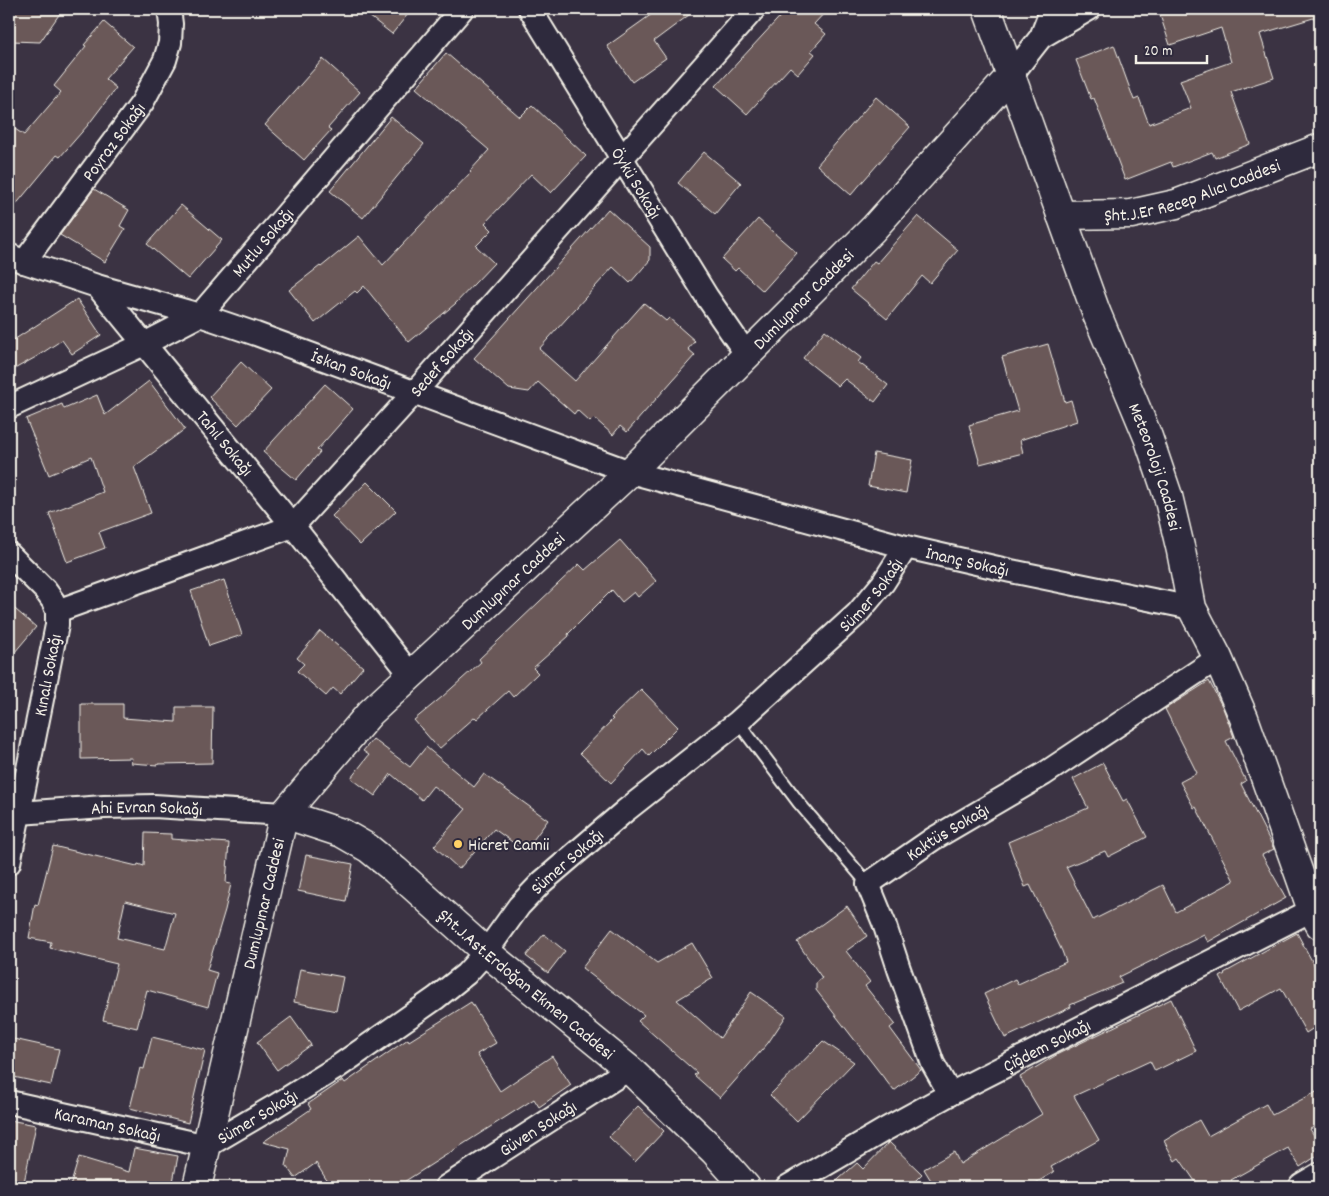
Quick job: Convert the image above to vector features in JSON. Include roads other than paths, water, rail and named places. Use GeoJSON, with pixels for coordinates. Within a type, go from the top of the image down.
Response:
{"type":"FeatureCollection","features":[{"type":"Feature","properties":{"kind":"street","name":"Poyraz Sokağı"},"geometry":{"type":"LineString","coordinates":[[16,259],[142,103],[165,60],[170,43],[171,24],[169,9]]}},
{"type":"Feature","properties":{"kind":"street","name":"Mutlu Sokağı"},"geometry":{"type":"LineString","coordinates":[[9,406],[144,344],[200,315],[462,9]]}},
{"type":"Feature","properties":{"kind":"street","name":"Öykü Sokağı"},"geometry":{"type":"LineString","coordinates":[[530,9],[707,297],[747,355]]}},
{"type":"Feature","properties":{"kind":"street","name":"Sedef Sokağı"},"geometry":{"type":"LineString","coordinates":[[57,610],[293,526],[414,393],[754,9]]}},
{"type":"Feature","properties":{"kind":"street","name":"Meteoroloji Caddesi"},"geometry":{"type":"LineString","coordinates":[[987,9],[1012,74],[1096,312],[1148,437],[1166,488],[1192,608],[1218,658],[1244,718],[1316,918]]}},
{"type":"Feature","properties":{"kind":"street"},"geometry":{"type":"LineString","coordinates":[[1012,74],[1041,37],[1052,9]]}},
{"type":"Feature","properties":{"kind":"street"},"geometry":{"type":"LineString","coordinates":[[1041,37],[1089,9]]}},
{"type":"Feature","properties":{"kind":"street","name":"Dumlupınar Caddesi"},"geometry":{"type":"LineString","coordinates":[[196,1187],[284,814],[370,713],[630,472],[873,229],[1012,74]]}},
{"type":"Feature","properties":{"kind":"street","name":"Şht.J.Er Recep Alıcı Caddesi"},"geometry":{"type":"LineString","coordinates":[[1061,215],[1130,214],[1176,204],[1320,148]]}},
{"type":"Feature","properties":{"kind":"street"},"geometry":{"type":"LineString","coordinates":[[16,259],[97,286]]}},
{"type":"Feature","properties":{"kind":"street","name":"İskan Sokağı"},"geometry":{"type":"LineString","coordinates":[[97,286],[200,315],[630,472]]}},
{"type":"Feature","properties":{"kind":"street","name":"Tahıl Sokağı"},"geometry":{"type":"LineString","coordinates":[[97,286],[293,526],[411,675]]}},
{"type":"Feature","properties":{"kind":"street","name":"İnanç Sokağı"},"geometry":{"type":"LineString","coordinates":[[630,472],[906,547],[1011,571],[1192,608]]}},
{"type":"Feature","properties":{"kind":"street","name":"Sümer Sokağı"},"geometry":{"type":"LineString","coordinates":[[207,1146],[303,1090],[436,998],[466,974],[486,952],[519,906],[542,882],[625,811],[738,722],[857,614],[883,583],[906,547]]}},
{"type":"Feature","properties":{"kind":"street","name":"Kınalı Sokağı"},"geometry":{"type":"LineString","coordinates":[[9,554],[45,590],[57,610],[57,625],[14,812],[9,864]]}},
{"type":"Feature","properties":{"kind":"street","name":"Kaktüs Sokağı"},"geometry":{"type":"LineString","coordinates":[[868,884],[933,839],[1044,774],[1218,658]]}},
{"type":"Feature","properties":{"kind":"street","name":"Ahi Evran Sokağı"},"geometry":{"type":"LineString","coordinates":[[14,812],[154,806],[284,814]]}},
{"type":"Feature","properties":{"kind":"street","name":"Şht.J.Ast.Erdoğan Ekmen Caddesi"},"geometry":{"type":"LineString","coordinates":[[284,814],[342,833],[368,848],[486,952],[629,1070],[714,1151],[746,1187]]}},
{"type":"Feature","properties":{"kind":"street"},"geometry":{"type":"LineString","coordinates":[[868,884],[933,1064],[950,1094]]}},
{"type":"Feature","properties":{"kind":"street","name":"Çiğdem Sokağı"},"geometry":{"type":"LineString","coordinates":[[787,1187],[950,1094],[1316,918]]}},
{"type":"Feature","properties":{"kind":"street","name":"Güven Sokağı"},"geometry":{"type":"LineString","coordinates":[[446,1187],[629,1070]]}},
{"type":"Feature","properties":{"kind":"street","name":"Karaman Sokağı"},"geometry":{"type":"LineString","coordinates":[[9,1102],[207,1146]]}},
{"type":"Feature","properties":{"kind":"street"},"geometry":{"type":"LineString","coordinates":[[1303,1187],[1320,1177]]}},
{"type":"Feature","properties":{"kind":"lane"},"geometry":{"type":"LineString","coordinates":[[738,722],[799,803],[868,884]]}},
{"type":"Feature","properties":{"kind":"place","name":"Hicret Camii"},"geometry":{"type":"Point","coordinates":[458,844]}}]}
